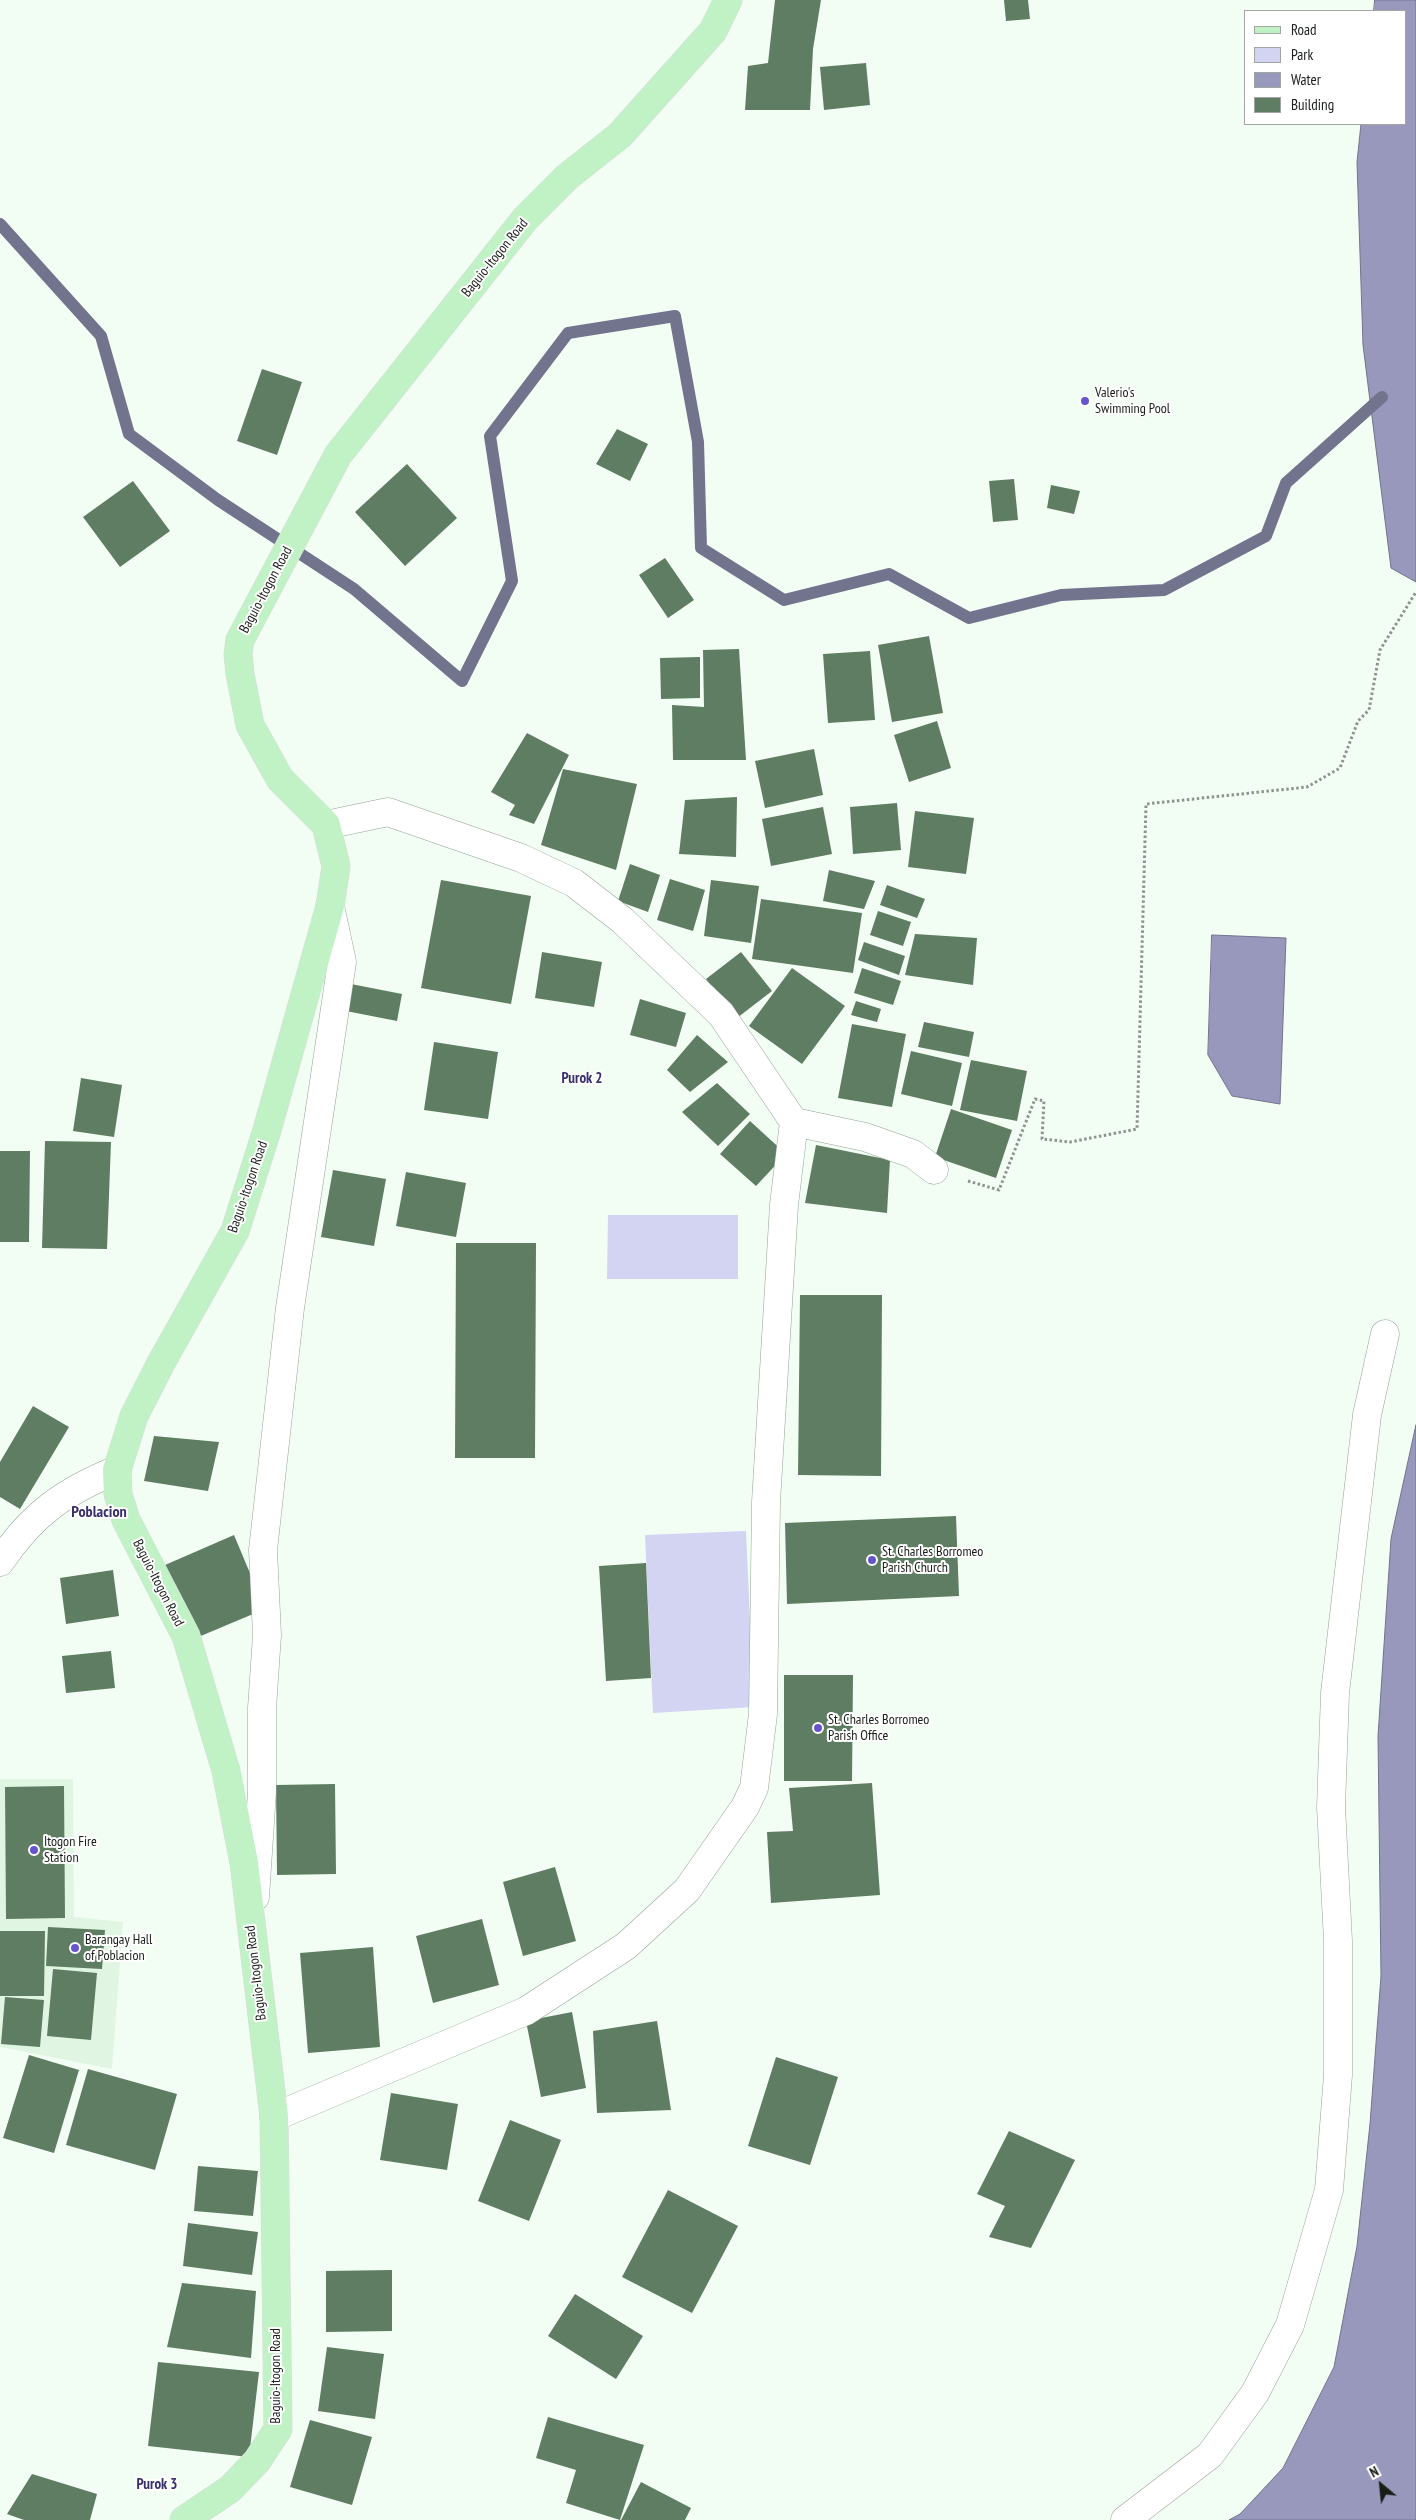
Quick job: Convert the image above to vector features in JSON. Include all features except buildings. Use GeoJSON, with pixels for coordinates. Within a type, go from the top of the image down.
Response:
{"type":"FeatureCollection","features":[{"type":"Feature","properties":{"kind":"main road","name":"Baguio-Itogon Road"},"geometry":{"type":"LineString","coordinates":[[184,2520],[230,2489],[257,2461],[278,2429],[274,2116],[244,1863],[226,1771],[186,1636],[126,1520],[118,1494],[117,1470],[138,1408],[235,1231],[268,1130],[330,906],[336,866],[326,825],[280,779],[250,724],[238,654],[243,632],[338,455],[525,219],[567,177],[620,135],[713,31],[728,0]]}},
{"type":"Feature","properties":{"kind":"street"},"geometry":{"type":"LineString","coordinates":[[274,2116],[526,2011],[626,1946],[687,1890],[745,1807],[754,1788],[763,1714],[766,1502],[784,1205],[794,1122],[721,1014],[622,920],[574,883],[521,858],[388,812],[326,825]]}},
{"type":"Feature","properties":{"kind":"street"},"geometry":{"type":"LineString","coordinates":[[252,1936],[262,1792],[262,1708],[267,1635],[262,1550],[290,1308],[342,962],[330,906]]}},
{"type":"Feature","properties":{"kind":"street"},"geometry":{"type":"LineString","coordinates":[[794,1122],[865,1137],[913,1154],[934,1170]]}},
{"type":"Feature","properties":{"kind":"street"},"geometry":{"type":"LineString","coordinates":[[1125,2520],[1210,2455],[1255,2393],[1290,2325],[1329,2190],[1338,2075],[1338,1942],[1331,1807],[1335,1693],[1367,1415],[1385,1334]]}},
{"type":"Feature","properties":{"kind":"street"},"geometry":{"type":"LineString","coordinates":[[0,1562],[17,1537],[42,1511],[70,1491],[117,1470]]}},
{"type":"Feature","properties":{"kind":"path"},"geometry":{"type":"LineString","coordinates":[[934,1170],[999,1190],[1036,1099],[1044,1101],[1042,1138],[1070,1142],[1137,1129],[1146,804],[1307,787],[1340,768],[1358,721],[1369,710],[1380,650],[1416,592]]}},
{"type":"Feature","properties":{"kind":"shaded area"},"geometry":{"type":"Polygon","coordinates":[[[0,1779],[73,1779],[74,1917],[123,1922],[112,2069],[0,2047],[0,1779]]]}},
{"type":"Feature","properties":{"kind":"green space"},"geometry":{"type":"Polygon","coordinates":[[[608,1215],[738,1215],[738,1279],[607,1279],[608,1215]]]}},
{"type":"Feature","properties":{"kind":"green space"},"geometry":{"type":"Polygon","coordinates":[[[746,1531],[754,1707],[653,1713],[645,1535],[746,1531]]]}},
{"type":"Feature","properties":{"kind":"water"},"geometry":{"type":"Polygon","coordinates":[[[1375,0],[1416,0],[1416,582],[1391,568],[1363,345],[1357,162],[1361,125],[1406,125],[1406,10],[1374,10],[1375,0]]]}},
{"type":"Feature","properties":{"kind":"water"},"geometry":{"type":"Polygon","coordinates":[[[1212,935],[1286,938],[1280,1104],[1232,1096],[1208,1055],[1212,935]]]}},
{"type":"Feature","properties":{"kind":"water"},"geometry":{"type":"Polygon","coordinates":[[[1416,1425],[1416,2520],[1229,2520],[1240,2514],[1283,2468],[1334,2367],[1357,2246],[1370,2124],[1381,1976],[1378,1736],[1391,1539],[1416,1425]]]}},
{"type":"Feature","properties":{"kind":"waterway"},"geometry":{"type":"LineString","coordinates":[[0,224],[101,336],[129,434],[218,500],[354,589],[462,681],[512,581],[490,436],[568,333],[675,316],[698,442],[701,548],[784,600],[889,574],[969,618],[1061,595],[1164,590],[1266,536],[1286,483],[1382,397]]}},
{"type":"Feature","properties":{"kind":"place","name":"Valerio's Swimming Pool"},"geometry":{"type":"Point","coordinates":[1085,401]}},
{"type":"Feature","properties":{"kind":"place","name":"St. Charles Borromeo Parish Church"},"geometry":{"type":"Point","coordinates":[872,1560]}},
{"type":"Feature","properties":{"kind":"place","name":"St. Charles Borromeo Parish Office"},"geometry":{"type":"Point","coordinates":[818,1728]}},
{"type":"Feature","properties":{"kind":"place","name":"Itogon Fire Station"},"geometry":{"type":"Point","coordinates":[34,1850]}},
{"type":"Feature","properties":{"kind":"place","name":"Barangay Hall of Poblacion"},"geometry":{"type":"Point","coordinates":[75,1948]}},
{"type":"Feature","properties":{"kind":"district","name":"Purok 2"},"geometry":{"type":"Point","coordinates":[582,1079]}},
{"type":"Feature","properties":{"kind":"district","name":"Poblacion"},"geometry":{"type":"Point","coordinates":[99,1512]}},
{"type":"Feature","properties":{"kind":"district","name":"Purok 3"},"geometry":{"type":"Point","coordinates":[157,2485]}}]}
